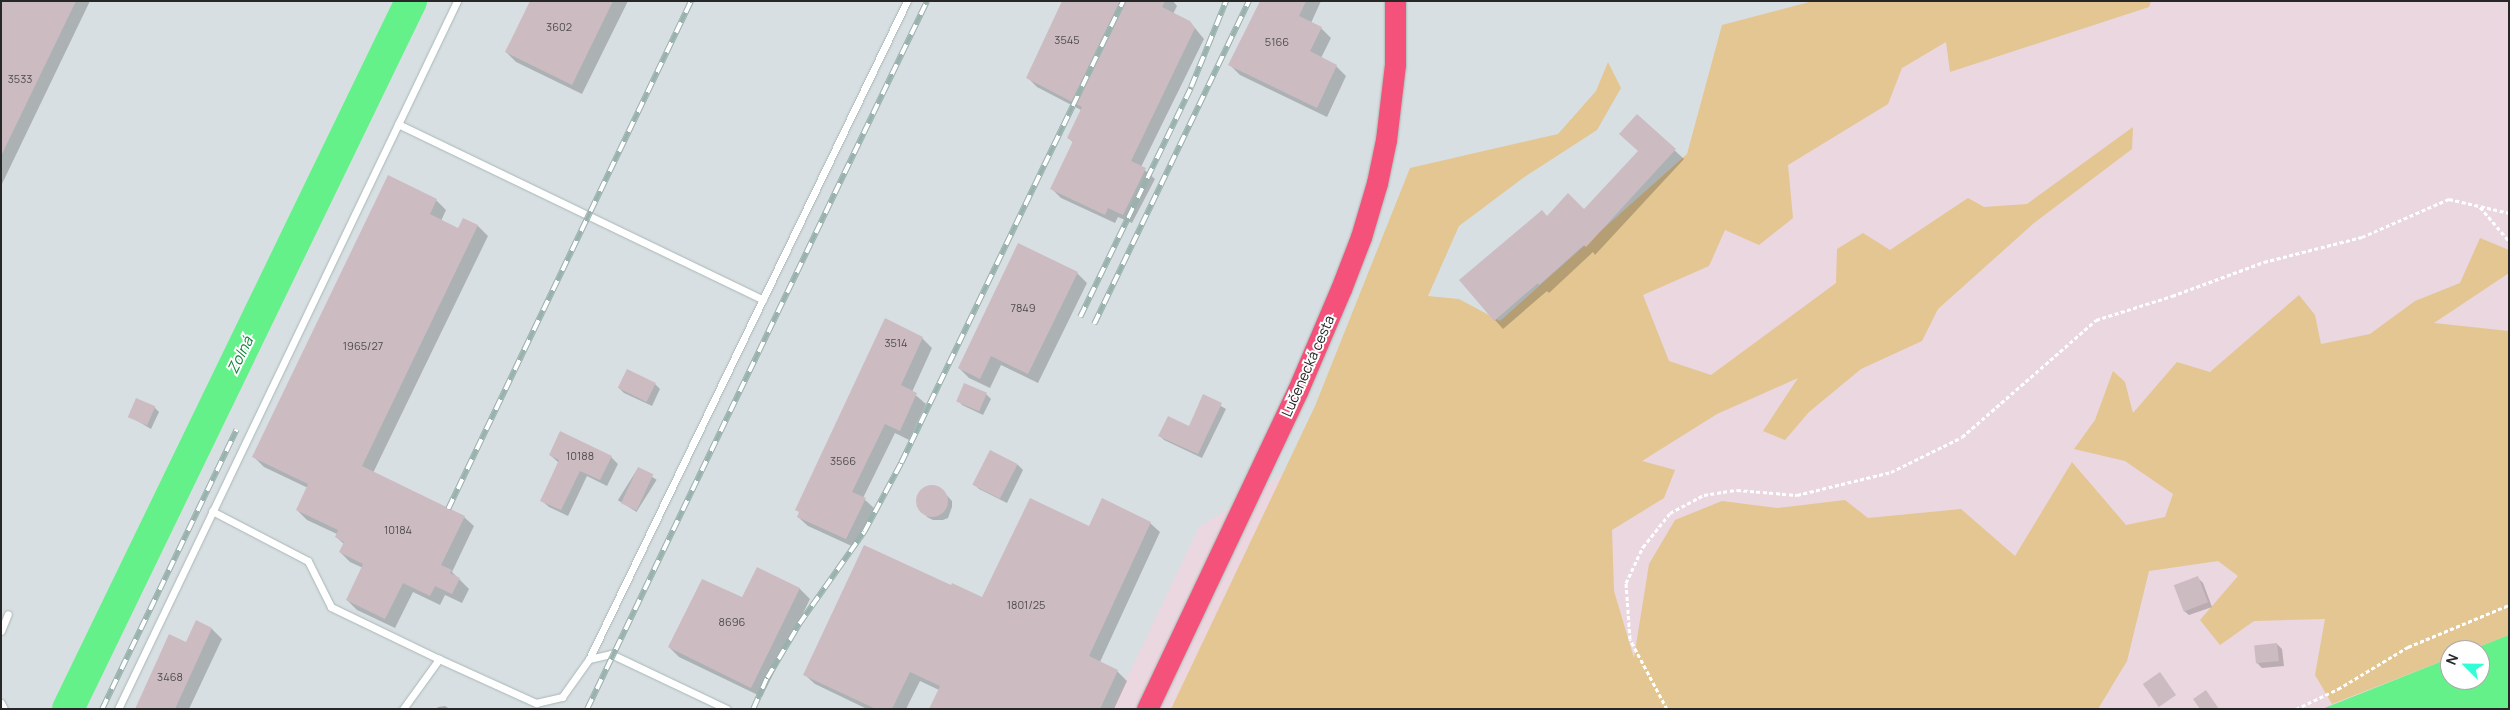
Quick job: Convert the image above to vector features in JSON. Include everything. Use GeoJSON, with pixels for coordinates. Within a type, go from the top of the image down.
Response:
{"type":"FeatureCollection","features":[{"type":"Feature","properties":{"kind":"main road","name":"Lučenecká cesta"},"geometry":{"type":"LineString","coordinates":[[1147,709],[1289,410],[1341,289],[1361,237],[1377,183],[1388,124],[1395,64],[1396,1]]}},
{"type":"Feature","properties":{"kind":"lane"},"geometry":{"type":"LineString","coordinates":[[118,709],[457,1]]}},
{"type":"Feature","properties":{"kind":"lane"},"geometry":{"type":"LineString","coordinates":[[212,511],[308,561],[331,606],[438,660],[536,703],[562,697],[589,660],[907,1]]}},
{"type":"Feature","properties":{"kind":"lane"},"geometry":{"type":"LineString","coordinates":[[398,124],[763,300]]}},
{"type":"Feature","properties":{"kind":"lane"},"geometry":{"type":"LineString","coordinates":[[1,631],[8,614]]}},
{"type":"Feature","properties":{"kind":"lane"},"geometry":{"type":"LineString","coordinates":[[589,660],[610,654],[727,709]]}},
{"type":"Feature","properties":{"kind":"lane"},"geometry":{"type":"LineString","coordinates":[[403,709],[438,660]]}},
{"type":"Feature","properties":{"kind":"lane"},"geometry":{"type":"LineString","coordinates":[[1,703],[4,709]]}},
{"type":"Feature","properties":{"kind":"path"},"geometry":{"type":"LineString","coordinates":[[1667,709],[1630,639],[1626,583],[1643,547],[1670,513],[1704,495],[1737,490],[1798,495],[1891,472],[1962,437],[2096,320],[2172,296],[2264,262],[2362,237],[2449,199],[2509,213]]}},
{"type":"Feature","properties":{"kind":"path"},"geometry":{"type":"LineString","coordinates":[[2480,206],[2509,241]]}},
{"type":"Feature","properties":{"kind":"path"},"geometry":{"type":"LineString","coordinates":[[2296,709],[2338,689],[2408,648],[2509,605]]}},
{"type":"Feature","properties":{"kind":"shaded area"},"geometry":{"type":"Polygon","coordinates":[[[1,1],[1813,1],[1722,25],[1687,154],[1500,337],[1199,527],[1112,709],[1,709],[1,1]]]}},
{"type":"Feature","properties":{"kind":"shaded area"},"geometry":{"type":"Polygon","coordinates":[[[1813,1],[2151,1],[2149,7],[1950,72],[1946,42],[1902,68],[1888,104],[1788,165],[1793,218],[1759,245],[1725,230],[1709,266],[1643,295],[1669,361],[1711,375],[1836,283],[1837,249],[1863,233],[1890,250],[1968,198],[1984,207],[2027,204],[2133,127],[2132,149],[2034,223],[1938,309],[1922,341],[1861,369],[1809,412],[1785,440],[1763,431],[1798,378],[1717,414],[1642,461],[1675,470],[1664,498],[1612,530],[1614,591],[1634,658],[1649,564],[1675,520],[1722,501],[1777,508],[1845,500],[1868,518],[1961,509],[2015,556],[2072,462],[2126,525],[2165,517],[2173,494],[2125,461],[2074,449],[2095,420],[2113,371],[2125,382],[2133,413],[2177,362],[2210,372],[2299,295],[2315,315],[2321,344],[2370,334],[2415,301],[2460,283],[2480,238],[2509,250],[2509,273],[2434,323],[2509,331],[2509,635],[2490,642],[2490,640],[2440,640],[2440,662],[2332,704],[2315,675],[2325,619],[2254,621],[2220,645],[2200,620],[2238,576],[2218,561],[2149,571],[2127,661],[2098,709],[1171,709],[1315,406],[1410,168],[1558,134],[1596,91],[1608,62],[1621,88],[1597,130],[1523,178],[1459,226],[1428,296],[1459,299],[1500,321],[1687,154],[1722,25],[1813,1]]]}},
{"type":"Feature","properties":{"kind":"shaded area"},"geometry":{"type":"Polygon","coordinates":[[[2509,635],[2509,709],[2322,709],[2440,662],[2440,690],[2490,690],[2490,642],[2509,635]]]}},
{"type":"Feature","properties":{"kind":"building"},"geometry":{"type":"Polygon","coordinates":[[[1,1],[76,1],[1,156],[1,1]]]}},
{"type":"Feature","properties":{"kind":"building"},"geometry":{"type":"Polygon","coordinates":[[[530,1],[613,1],[572,85],[505,52],[530,1]]]}},
{"type":"Feature","properties":{"kind":"building"},"geometry":{"type":"Polygon","coordinates":[[[1062,1],[1165,1],[1162,7],[1190,21],[1195,28],[1131,161],[1146,168],[1123,215],[1108,208],[1105,215],[1050,189],[1073,141],[1067,138],[1082,107],[1026,78],[1062,1]]]}},
{"type":"Feature","properties":{"kind":"building"},"geometry":{"type":"Polygon","coordinates":[[[1260,1],[1306,1],[1299,16],[1322,27],[1310,51],[1337,65],[1317,108],[1228,65],[1260,1]]]}},
{"type":"Feature","properties":{"kind":"building"},"geometry":{"type":"Polygon","coordinates":[[[1637,114],[1676,149],[1586,247],[1584,245],[1539,285],[1538,283],[1494,321],[1459,280],[1542,210],[1547,216],[1568,193],[1584,209],[1638,151],[1619,134],[1637,114]]]}},
{"type":"Feature","properties":{"kind":"building"},"geometry":{"type":"Polygon","coordinates":[[[388,175],[437,199],[430,214],[458,228],[463,218],[478,225],[362,466],[465,516],[441,565],[452,570],[450,573],[460,578],[452,594],[435,586],[430,596],[403,583],[385,619],[346,600],[363,564],[339,552],[344,542],[335,537],[338,530],[296,510],[308,484],[252,457],[388,175]]]}},
{"type":"Feature","properties":{"kind":"building"},"geometry":{"type":"Polygon","coordinates":[[[1018,243],[1078,272],[1028,374],[991,356],[980,379],[958,368],[1018,243]]]}},
{"type":"Feature","properties":{"kind":"building"},"geometry":{"type":"Polygon","coordinates":[[[885,318],[923,337],[901,385],[917,393],[900,431],[885,424],[852,492],[866,498],[846,539],[797,517],[799,512],[795,510],[885,318]]]}},
{"type":"Feature","properties":{"kind":"building"},"geometry":{"type":"Polygon","coordinates":[[[627,369],[656,383],[647,402],[618,388],[627,369]]]}},
{"type":"Feature","properties":{"kind":"building"},"geometry":{"type":"Polygon","coordinates":[[[964,383],[987,393],[979,411],[956,401],[964,383]]]}},
{"type":"Feature","properties":{"kind":"building"},"geometry":{"type":"Polygon","coordinates":[[[1203,394],[1222,403],[1198,454],[1158,436],[1168,416],[1189,426],[1203,394]]]}},
{"type":"Feature","properties":{"kind":"building"},"geometry":{"type":"Polygon","coordinates":[[[136,398],[155,406],[147,426],[128,417],[136,398]]]}},
{"type":"Feature","properties":{"kind":"building"},"geometry":{"type":"Polygon","coordinates":[[[560,431],[612,456],[600,480],[580,471],[561,510],[540,501],[559,460],[549,455],[560,431]]]}},
{"type":"Feature","properties":{"kind":"building"},"geometry":{"type":"Polygon","coordinates":[[[990,450],[1018,464],[1000,499],[972,485],[990,450]]]}},
{"type":"Feature","properties":{"kind":"building"},"geometry":{"type":"Polygon","coordinates":[[[638,467],[653,474],[637,510],[621,503],[638,467]]]}},
{"type":"Feature","properties":{"kind":"building"},"geometry":{"type":"Polygon","coordinates":[[[932,485],[938,486],[943,490],[947,495],[947,507],[943,512],[938,516],[932,517],[926,516],[921,512],[917,507],[916,501],[917,495],[921,490],[926,486],[932,485]]]}},
{"type":"Feature","properties":{"kind":"building"},"geometry":{"type":"Polygon","coordinates":[[[1030,498],[1089,526],[1102,498],[1151,522],[1089,656],[1118,670],[1100,709],[929,709],[940,686],[910,672],[892,709],[876,709],[803,675],[864,545],[951,585],[952,583],[982,597],[1030,498]]]}},
{"type":"Feature","properties":{"kind":"building"},"geometry":{"type":"Polygon","coordinates":[[[757,567],[800,588],[751,688],[668,647],[702,579],[742,597],[757,567]]]}},
{"type":"Feature","properties":{"kind":"building"},"geometry":{"type":"Polygon","coordinates":[[[2198,576],[2208,602],[2184,611],[2174,585],[2198,576]]]}},
{"type":"Feature","properties":{"kind":"building"},"geometry":{"type":"Polygon","coordinates":[[[196,620],[212,628],[175,709],[135,709],[169,634],[186,642],[196,620]]]}},
{"type":"Feature","properties":{"kind":"building"},"geometry":{"type":"Polygon","coordinates":[[[2277,643],[2279,661],[2256,663],[2254,645],[2277,643]]]}},
{"type":"Feature","properties":{"kind":"building"},"geometry":{"type":"Polygon","coordinates":[[[2160,672],[2176,695],[2159,707],[2143,684],[2160,672]]]}},
{"type":"Feature","properties":{"kind":"building"},"geometry":{"type":"Polygon","coordinates":[[[2206,690],[2219,709],[2200,709],[2193,699],[2206,690]]]}},
{"type":"Feature","properties":{"kind":"waterway","name":"Zolná"},"geometry":{"type":"LineString","coordinates":[[68,709],[411,1]]}},
{"type":"Feature","properties":{"kind":"railway"},"geometry":{"type":"LineString","coordinates":[[448,509],[691,1]]}},
{"type":"Feature","properties":{"kind":"railway"},"geometry":{"type":"LineString","coordinates":[[587,709],[927,1]]}},
{"type":"Feature","properties":{"kind":"railway"},"geometry":{"type":"LineString","coordinates":[[753,709],[767,678],[799,624],[864,532],[901,463],[1123,1]]}},
{"type":"Feature","properties":{"kind":"railway"},"geometry":{"type":"LineString","coordinates":[[1080,317],[1191,87],[1226,1]]}},
{"type":"Feature","properties":{"kind":"railway"},"geometry":{"type":"LineString","coordinates":[[1094,324],[1249,1]]}},
{"type":"Feature","properties":{"kind":"railway"},"geometry":{"type":"LineString","coordinates":[[102,709],[236,430]]}}]}
